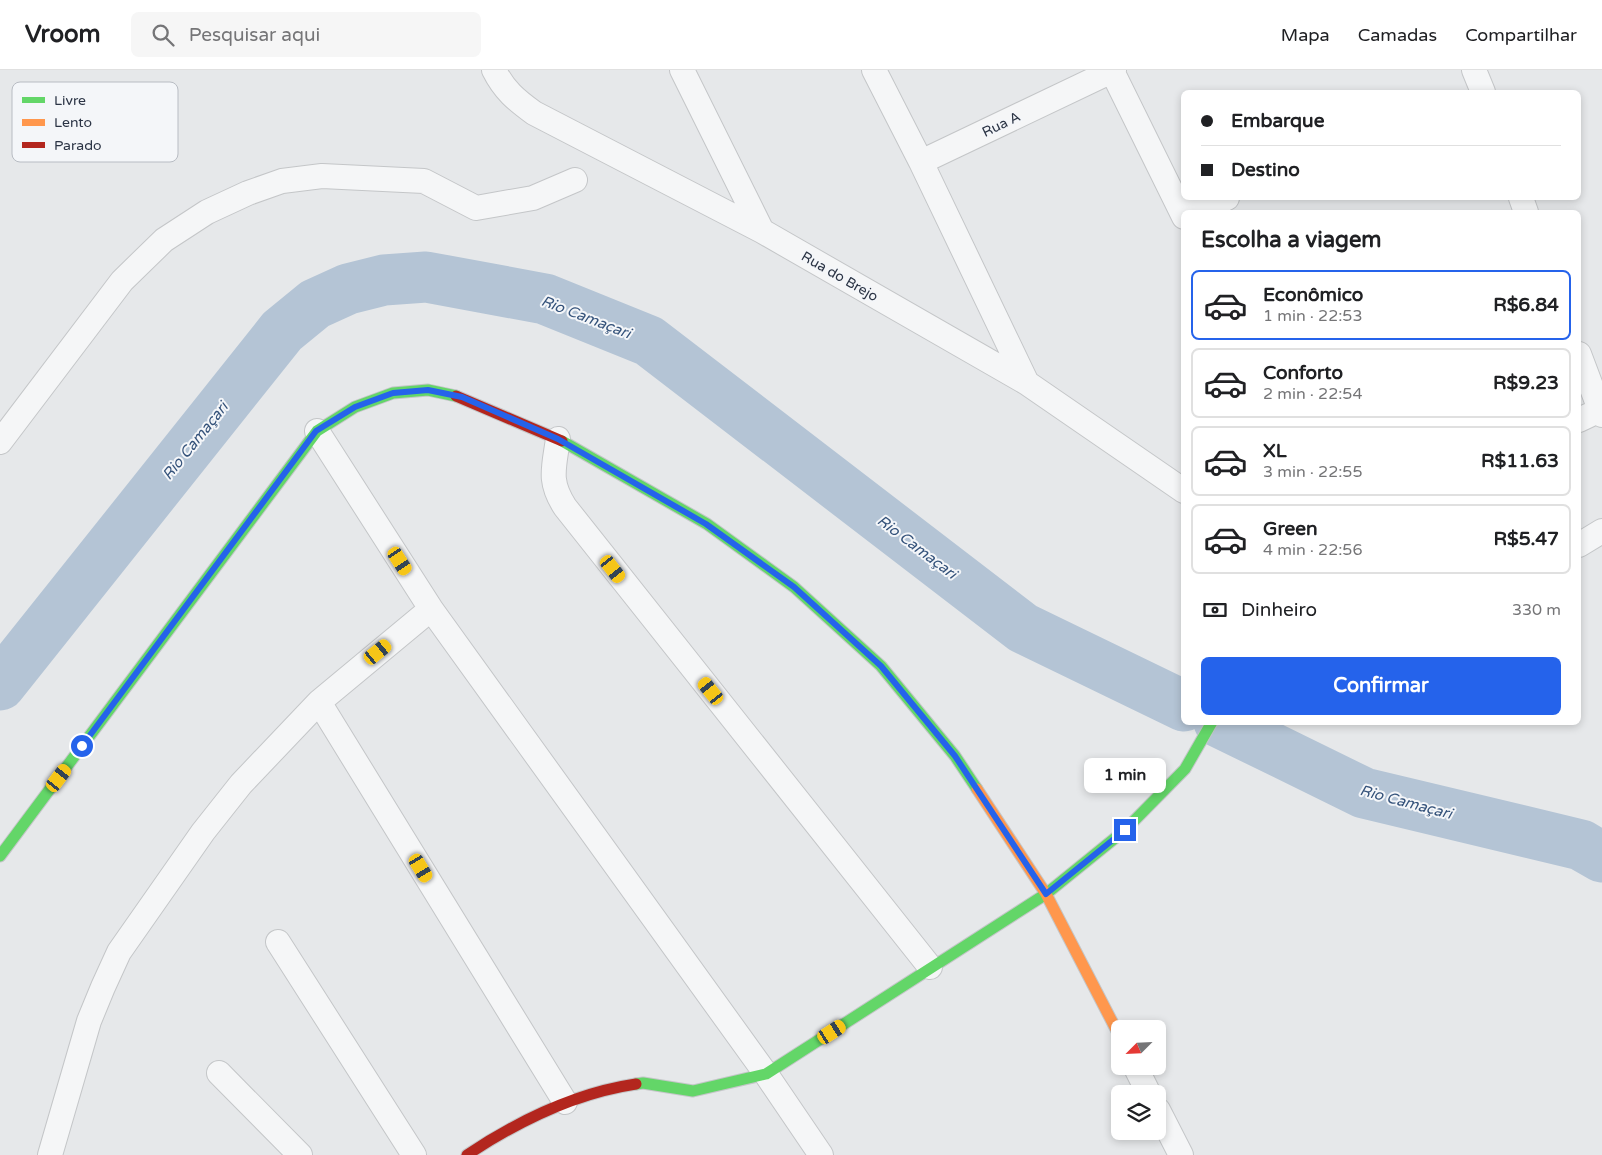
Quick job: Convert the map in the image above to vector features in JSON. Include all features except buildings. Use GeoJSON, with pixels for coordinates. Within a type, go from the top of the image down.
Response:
{"type":"FeatureCollection","features":[{"type":"Feature","properties":{"kind":"street","name":"Rua do Brejo"},"geometry":{"type":"LineString","coordinates":[[494,70],[502,86],[519,103],[534,113],[762,231],[1027,383],[1181,489]]}},
{"type":"Feature","properties":{"kind":"street"},"geometry":{"type":"LineString","coordinates":[[682,70],[762,231]]}},
{"type":"Feature","properties":{"kind":"street"},"geometry":{"type":"LineString","coordinates":[[874,70],[921,162],[1027,383]]}},
{"type":"Feature","properties":{"kind":"street"},"geometry":{"type":"LineString","coordinates":[[1113,71],[1181,210]]}},
{"type":"Feature","properties":{"kind":"street","name":"Rua A"},"geometry":{"type":"LineString","coordinates":[[921,162],[1078,77],[1113,71]]}},
{"type":"Feature","properties":{"kind":"street"},"geometry":{"type":"LineString","coordinates":[[0,442],[122,281],[164,240],[207,212],[223,204],[282,181],[322,176],[424,180],[476,208],[532,198],[575,180]]}},
{"type":"Feature","properties":{"kind":"street"},"geometry":{"type":"LineString","coordinates":[[1197,210],[1222,200]]}},
{"type":"Feature","properties":{"kind":"street"},"geometry":{"type":"LineString","coordinates":[[1581,363],[1593,415]]}},
{"type":"Feature","properties":{"kind":"street"},"geometry":{"type":"LineString","coordinates":[[0,856],[316,431],[355,407],[393,393],[428,390],[462,397],[558,439],[706,524],[794,587],[881,666],[955,756],[1046,894],[1111,1020]]}},
{"type":"Feature","properties":{"kind":"street"},"geometry":{"type":"LineString","coordinates":[[316,431],[431,609],[766,1074],[821,1155]]}},
{"type":"Feature","properties":{"kind":"street"},"geometry":{"type":"LineString","coordinates":[[558,439],[553,478],[554,488],[564,508],[930,967]]}},
{"type":"Feature","properties":{"kind":"street"},"geometry":{"type":"LineString","coordinates":[[1581,544],[1602,531]]}},
{"type":"Feature","properties":{"kind":"street"},"geometry":{"type":"LineString","coordinates":[[50,1155],[90,1021],[119,952],[241,784],[319,702],[431,609]]}},
{"type":"Feature","properties":{"kind":"street"},"geometry":{"type":"LineString","coordinates":[[319,702],[565,1102]]}},
{"type":"Feature","properties":{"kind":"street"},"geometry":{"type":"LineString","coordinates":[[467,1155],[488,1141],[565,1102],[643,1083],[693,1091],[766,1074],[1046,894],[1125,830],[1185,769],[1210,725]]}},
{"type":"Feature","properties":{"kind":"street"},"geometry":{"type":"LineString","coordinates":[[278,942],[414,1155]]}},
{"type":"Feature","properties":{"kind":"street"},"geometry":{"type":"LineString","coordinates":[[219,1073],[300,1155]]}},
{"type":"Feature","properties":{"kind":"street"},"geometry":{"type":"LineString","coordinates":[[1166,1126],[1181,1155]]}},
{"type":"Feature","properties":{"kind":"waterway","name":"Rio Camaçari"},"geometry":{"type":"LineString","coordinates":[[0,685],[282,331],[315,304],[348,289],[384,280],[426,277],[545,299],[649,341],[1023,628],[1181,705]]}},
{"type":"Feature","properties":{"kind":"waterway","name":"Rio Camaçari"},"geometry":{"type":"LineString","coordinates":[[1225,725],[1364,793],[1581,845],[1602,857]]}},
{"type":"Feature","properties":{"kind":"traffic: fast"},"geometry":{"type":"LineString","coordinates":[[0,856],[317,431],[355,407],[393,393],[428,390],[456,396]]}},
{"type":"Feature","properties":{"kind":"traffic: fast"},"geometry":{"type":"LineString","coordinates":[[562,441],[707,524],[794,587],[881,666],[955,756],[977,789]]}},
{"type":"Feature","properties":{"kind":"traffic: fast"},"geometry":{"type":"LineString","coordinates":[[636,1084],[643,1083],[693,1091],[766,1074],[1046,894],[1125,830],[1185,769],[1210,725]]}},
{"type":"Feature","properties":{"kind":"traffic: slow"},"geometry":{"type":"LineString","coordinates":[[977,789],[1046,894],[1111,1020]]}},
{"type":"Feature","properties":{"kind":"traffic: jam"},"geometry":{"type":"LineString","coordinates":[[456,396],[562,441]]}},
{"type":"Feature","properties":{"kind":"traffic: jam"},"geometry":{"type":"LineString","coordinates":[[467,1155],[506,1131],[569,1101],[613,1088],[636,1084]]}},
{"type":"Feature","properties":{"kind":"route"},"geometry":{"type":"LineString","coordinates":[[82,746],[316,431],[355,407],[393,393],[428,390],[462,397],[558,439],[706,524],[794,587],[881,666],[955,756],[1046,894],[1125,830]]}}]}
